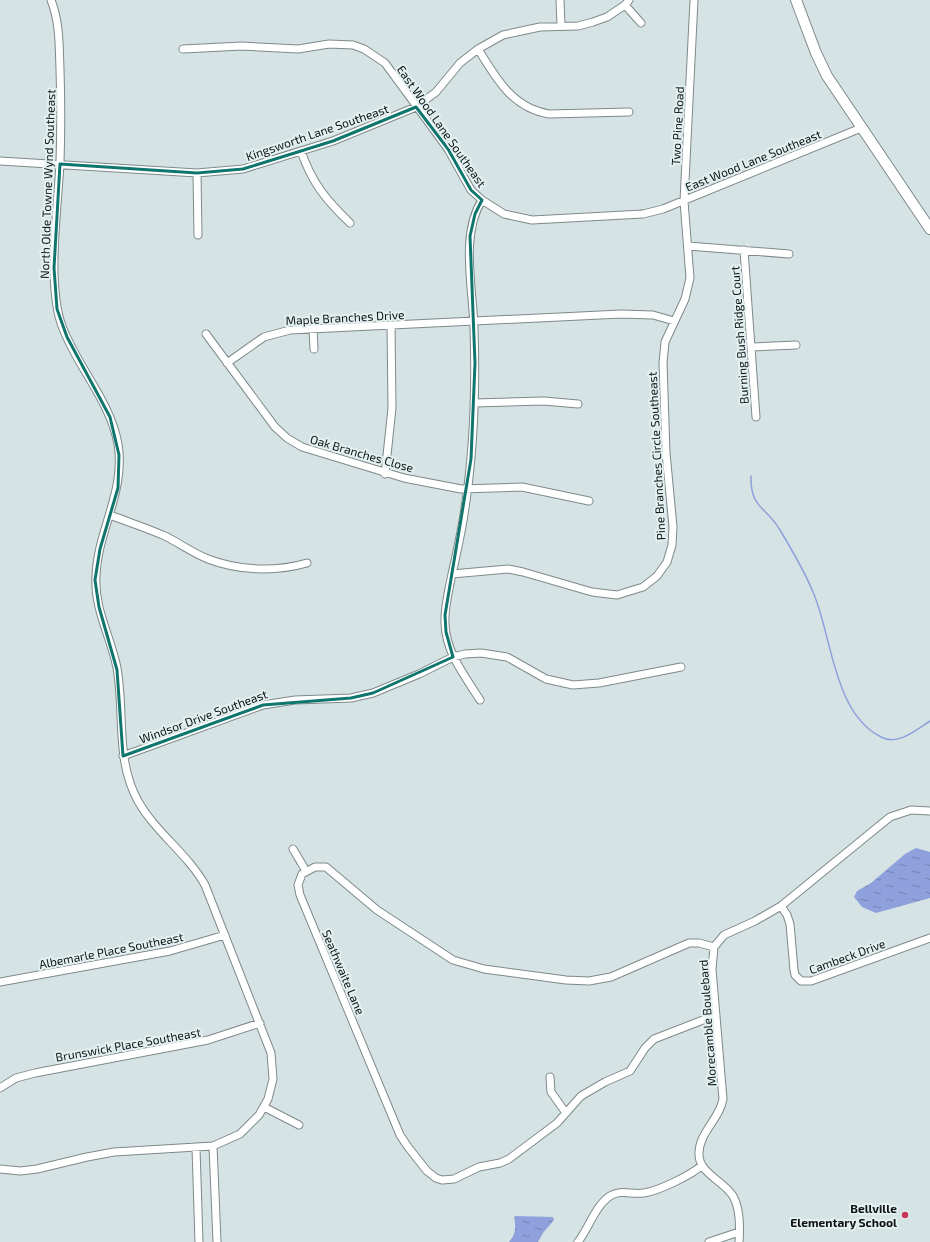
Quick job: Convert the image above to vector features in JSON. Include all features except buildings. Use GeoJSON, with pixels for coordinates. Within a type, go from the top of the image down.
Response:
{"type":"FeatureCollection","features":[{"type":"Feature","properties":{"kind":"street","name":"North Olde Towne Wynd Southeast"},"geometry":{"type":"LineString","coordinates":[[0,1169],[20,1171],[37,1170],[87,1157],[119,1152],[213,1146],[240,1134],[253,1123],[264,1107],[271,1089],[274,1070],[271,1053],[260,1023],[207,890],[195,867],[162,834],[141,806],[129,781],[123,756],[117,670],[99,607],[96,589],[98,558],[119,476],[119,455],[116,435],[106,409],[63,328],[58,309],[54,268],[62,106],[59,32],[56,15],[51,0]]}},
{"type":"Feature","properties":{"kind":"street"},"geometry":{"type":"LineString","coordinates":[[560,0],[560,26]]}},
{"type":"Feature","properties":{"kind":"street","name":"Two Pine Road"},"geometry":{"type":"LineString","coordinates":[[674,321],[685,299],[689,286],[688,246],[684,200],[694,0]]}},
{"type":"Feature","properties":{"kind":"street"},"geometry":{"type":"LineString","coordinates":[[796,0],[816,53],[834,87],[860,128],[930,229]]}},
{"type":"Feature","properties":{"kind":"street","name":"Kingsworth Lane Southeast"},"geometry":{"type":"LineString","coordinates":[[0,161],[197,173],[243,169],[362,130],[416,107],[436,92],[460,63],[478,49],[509,33],[540,27],[578,26],[607,17],[627,3]]}},
{"type":"Feature","properties":{"kind":"street"},"geometry":{"type":"LineString","coordinates":[[627,3],[641,23]]}},
{"type":"Feature","properties":{"kind":"street","name":"East Wood Lane Southeast"},"geometry":{"type":"LineString","coordinates":[[183,49],[242,46],[298,49],[329,44],[353,45],[364,48],[384,63],[448,149],[471,190],[482,200],[504,214],[532,220],[643,214],[684,200],[860,128]]}},
{"type":"Feature","properties":{"kind":"street"},"geometry":{"type":"LineString","coordinates":[[478,49],[501,86],[512,98],[537,112],[549,114],[629,112]]}},
{"type":"Feature","properties":{"kind":"street"},"geometry":{"type":"LineString","coordinates":[[301,151],[308,171],[316,187],[329,203],[350,222]]}},
{"type":"Feature","properties":{"kind":"street"},"geometry":{"type":"LineString","coordinates":[[197,173],[198,235]]}},
{"type":"Feature","properties":{"kind":"street"},"geometry":{"type":"LineString","coordinates":[[480,700],[453,657],[447,640],[445,624],[467,490],[474,403],[474,321],[470,236],[475,214],[482,200]]}},
{"type":"Feature","properties":{"kind":"street"},"geometry":{"type":"LineString","coordinates":[[688,246],[789,254]]}},
{"type":"Feature","properties":{"kind":"street","name":"Burning Bush Ridge Court"},"geometry":{"type":"LineString","coordinates":[[744,250],[756,417]]}},
{"type":"Feature","properties":{"kind":"street"},"geometry":{"type":"LineString","coordinates":[[474,321],[632,314],[653,315],[674,321]]}},
{"type":"Feature","properties":{"kind":"street","name":"Maple Branches Drive"},"geometry":{"type":"LineString","coordinates":[[228,363],[256,341],[272,334],[313,328],[474,321]]}},
{"type":"Feature","properties":{"kind":"street","name":"Pine Branches Circle Southeast"},"geometry":{"type":"LineString","coordinates":[[452,574],[508,569],[610,595],[636,590],[657,576],[667,562],[674,536],[666,453],[662,373],[665,342],[674,321]]}},
{"type":"Feature","properties":{"kind":"street"},"geometry":{"type":"LineString","coordinates":[[385,474],[392,400],[391,325]]}},
{"type":"Feature","properties":{"kind":"street"},"geometry":{"type":"LineString","coordinates":[[313,328],[314,349]]}},
{"type":"Feature","properties":{"kind":"street","name":"Oak Branches Close"},"geometry":{"type":"LineString","coordinates":[[206,334],[275,427],[291,441],[314,452],[385,474],[452,488],[467,490],[522,487],[589,501]]}},
{"type":"Feature","properties":{"kind":"street"},"geometry":{"type":"LineString","coordinates":[[751,347],[796,345]]}},
{"type":"Feature","properties":{"kind":"street"},"geometry":{"type":"LineString","coordinates":[[474,403],[535,401],[578,404]]}},
{"type":"Feature","properties":{"kind":"street"},"geometry":{"type":"LineString","coordinates":[[110,515],[164,536],[208,559],[238,567],[263,569],[289,568],[307,563]]}},
{"type":"Feature","properties":{"kind":"street","name":"Windsor Drive Southeast"},"geometry":{"type":"LineString","coordinates":[[123,756],[263,705],[289,700],[351,698],[373,693],[413,677],[453,657],[482,653],[499,655],[514,660],[555,682],[582,686],[681,667]]}},
{"type":"Feature","properties":{"kind":"street","name":"Morecamble Boulebard"},"geometry":{"type":"LineString","coordinates":[[702,1165],[698,1156],[700,1145],[708,1126],[720,1109],[723,1099],[711,960],[714,947],[727,932],[755,921],[781,906],[890,817],[911,810],[930,811]]}},
{"type":"Feature","properties":{"kind":"street"},"geometry":{"type":"LineString","coordinates":[[293,849],[306,871],[315,867],[330,869],[374,906],[440,952],[461,963],[484,969],[566,980],[597,980],[619,974],[689,943],[699,943],[714,947]]}},
{"type":"Feature","properties":{"kind":"street","name":"Seathwaite Lane"},"geometry":{"type":"LineString","coordinates":[[306,871],[299,879],[298,885],[300,895],[400,1135],[426,1171],[436,1178],[448,1180],[479,1167],[505,1162],[557,1123],[575,1101],[588,1091],[630,1071],[645,1048],[654,1039],[716,1015]]}},
{"type":"Feature","properties":{"kind":"street","name":"Cambeck Drive"},"geometry":{"type":"LineString","coordinates":[[781,906],[789,919],[795,975],[801,981],[806,982],[930,938]]}},
{"type":"Feature","properties":{"kind":"street","name":"Albemarle Place Southeast"},"geometry":{"type":"LineString","coordinates":[[0,982],[170,951],[225,935]]}},
{"type":"Feature","properties":{"kind":"street","name":"Brunswick Place Southeast"},"geometry":{"type":"LineString","coordinates":[[0,1088],[16,1078],[35,1073],[208,1040],[260,1023]]}},
{"type":"Feature","properties":{"kind":"street"},"geometry":{"type":"LineString","coordinates":[[550,1077],[552,1092],[566,1113]]}},
{"type":"Feature","properties":{"kind":"street"},"geometry":{"type":"LineString","coordinates":[[264,1107],[299,1125]]}},
{"type":"Feature","properties":{"kind":"street"},"geometry":{"type":"LineString","coordinates":[[213,1146],[217,1242]]}},
{"type":"Feature","properties":{"kind":"street"},"geometry":{"type":"LineString","coordinates":[[196,1148],[199,1242]]}},
{"type":"Feature","properties":{"kind":"street"},"geometry":{"type":"LineString","coordinates":[[578,1242],[598,1210],[609,1197],[618,1193],[647,1192],[689,1175],[702,1165],[734,1197],[737,1208],[739,1242]]}},
{"type":"Feature","properties":{"kind":"street"},"geometry":{"type":"LineString","coordinates":[[709,1242],[739,1232]]}},
{"type":"Feature","properties":{"kind":"highlighted area"},"geometry":{"type":"Polygon","coordinates":[[[416,107],[448,149],[471,190],[482,200],[475,214],[470,236],[475,363],[471,459],[445,615],[446,632],[453,657],[373,693],[351,698],[263,705],[123,756],[117,670],[99,607],[95,580],[100,549],[118,488],[119,455],[110,417],[67,337],[57,309],[54,268],[60,164],[197,173],[243,169],[333,141],[416,107]]]}},
{"type":"Feature","properties":{"kind":"water"},"geometry":{"type":"Polygon","coordinates":[[[916,848],[930,852],[930,898],[876,913],[862,907],[854,897],[857,891],[871,883],[905,854],[916,848]]]}},
{"type":"Feature","properties":{"kind":"water"},"geometry":{"type":"Polygon","coordinates":[[[514,1217],[553,1217],[554,1220],[543,1233],[538,1242],[509,1242],[514,1233],[514,1217]]]}},
{"type":"Feature","properties":{"kind":"waterway"},"geometry":{"type":"LineString","coordinates":[[751,476],[751,487],[756,502],[775,522],[798,560],[813,592],[836,672],[843,692],[853,710],[865,726],[881,737],[887,739],[894,740],[907,736],[930,721]]}},
{"type":"Feature","properties":{"kind":"place","name":"Bellville Elementary School"},"geometry":{"type":"Point","coordinates":[905,1215]}}]}
